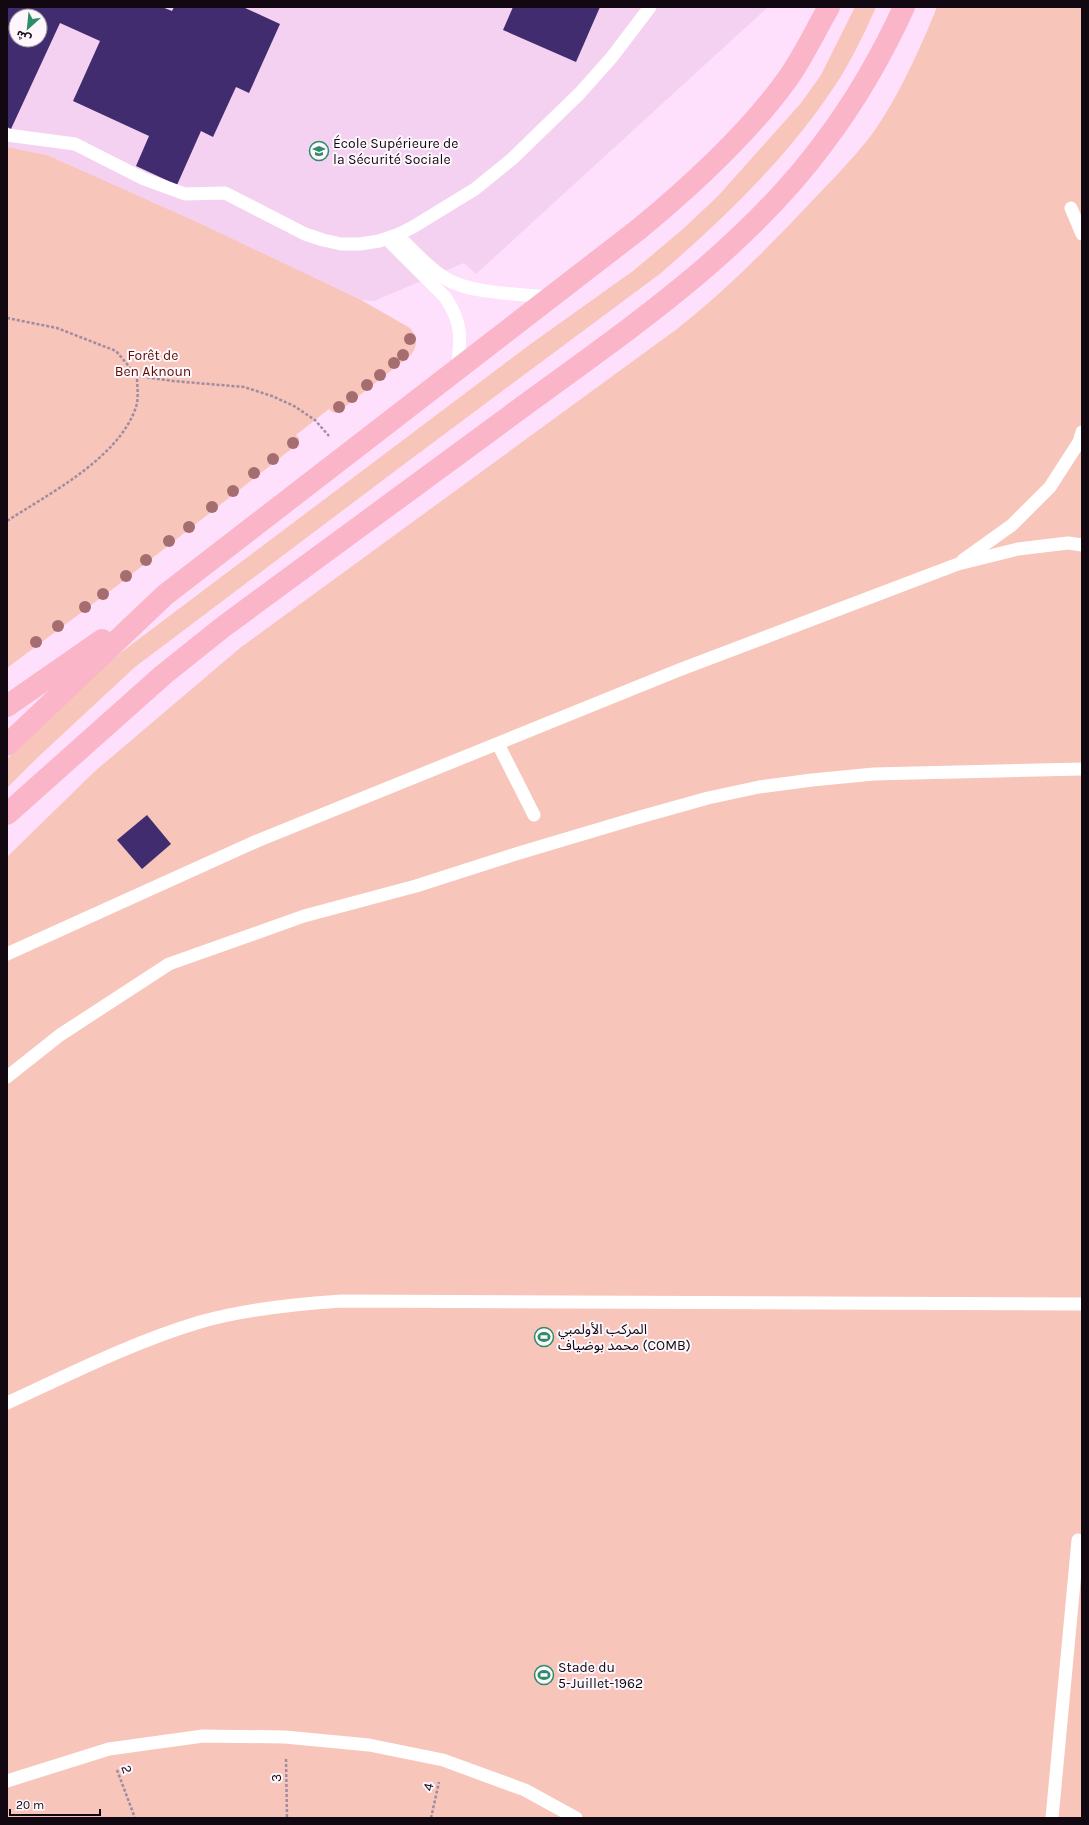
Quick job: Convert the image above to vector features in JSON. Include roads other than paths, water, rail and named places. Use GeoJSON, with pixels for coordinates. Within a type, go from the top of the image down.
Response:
{"type":"FeatureCollection","features":[{"type":"Feature","properties":{"kind":"highway"},"geometry":{"type":"LineString","coordinates":[[7,706],[165,595],[551,297],[687,189],[758,115],[786,80],[829,7]]}},
{"type":"Feature","properties":{"kind":"highway"},"geometry":{"type":"LineString","coordinates":[[7,814],[163,675],[223,627],[655,310],[733,242],[778,198],[822,146],[863,85],[904,7]]}},
{"type":"Feature","properties":{"kind":"highway"},"geometry":{"type":"LineString","coordinates":[[7,745],[165,595]]}},
{"type":"Feature","properties":{"kind":"lane"},"geometry":{"type":"LineString","coordinates":[[7,135],[75,144],[144,179],[185,194],[225,192],[304,234],[341,244],[360,244],[392,237],[475,189],[512,159],[580,93],[612,57],[650,7]]}},
{"type":"Feature","properties":{"kind":"lane"},"geometry":{"type":"LineString","coordinates":[[1071,208],[1082,234]]}},
{"type":"Feature","properties":{"kind":"lane"},"geometry":{"type":"LineString","coordinates":[[392,237],[438,273],[451,281],[465,286],[494,292],[551,297]]}},
{"type":"Feature","properties":{"kind":"lane"},"geometry":{"type":"LineString","coordinates":[[392,237],[445,297],[451,306],[459,326],[461,337],[457,369]]}},
{"type":"Feature","properties":{"kind":"lane"},"geometry":{"type":"LineString","coordinates":[[958,564],[1012,525],[1050,487],[1079,442],[1082,432]]}},
{"type":"Feature","properties":{"kind":"lane"},"geometry":{"type":"LineString","coordinates":[[7,954],[257,841],[680,670],[958,564],[1018,549],[1068,543],[1082,544]]}},
{"type":"Feature","properties":{"kind":"lane"},"geometry":{"type":"LineString","coordinates":[[498,744],[534,814]]}},
{"type":"Feature","properties":{"kind":"lane"},"geometry":{"type":"LineString","coordinates":[[7,1077],[60,1034],[169,964],[304,916],[416,886],[519,853],[640,817],[708,798],[758,787],[812,780],[874,774],[1082,769]]}},
{"type":"Feature","properties":{"kind":"lane"},"geometry":{"type":"LineString","coordinates":[[7,1403],[134,1345],[167,1332],[236,1313],[306,1303],[1082,1304]]}},
{"type":"Feature","properties":{"kind":"lane"},"geometry":{"type":"LineString","coordinates":[[1052,1818],[1078,1540]]}},
{"type":"Feature","properties":{"kind":"lane"},"geometry":{"type":"LineString","coordinates":[[7,1781],[109,1749],[203,1736],[285,1737],[369,1745],[444,1760],[525,1790],[576,1818]]}},
{"type":"Feature","properties":{"kind":"place","name":"École Supérieure de la Sécurité Sociale"},"geometry":{"type":"Point","coordinates":[319,151]}},
{"type":"Feature","properties":{"kind":"place","name":"المركب الأولمبي محمد بوضياف (COMB)"},"geometry":{"type":"Point","coordinates":[544,1337]}},
{"type":"Feature","properties":{"kind":"place","name":"Stade du 5-Juillet-1962"},"geometry":{"type":"Point","coordinates":[544,1675]}},
{"type":"Feature","properties":{"kind":"park label","name":"Forêt de Ben Aknoun"},"geometry":{"type":"Point","coordinates":[153,364]}}]}
